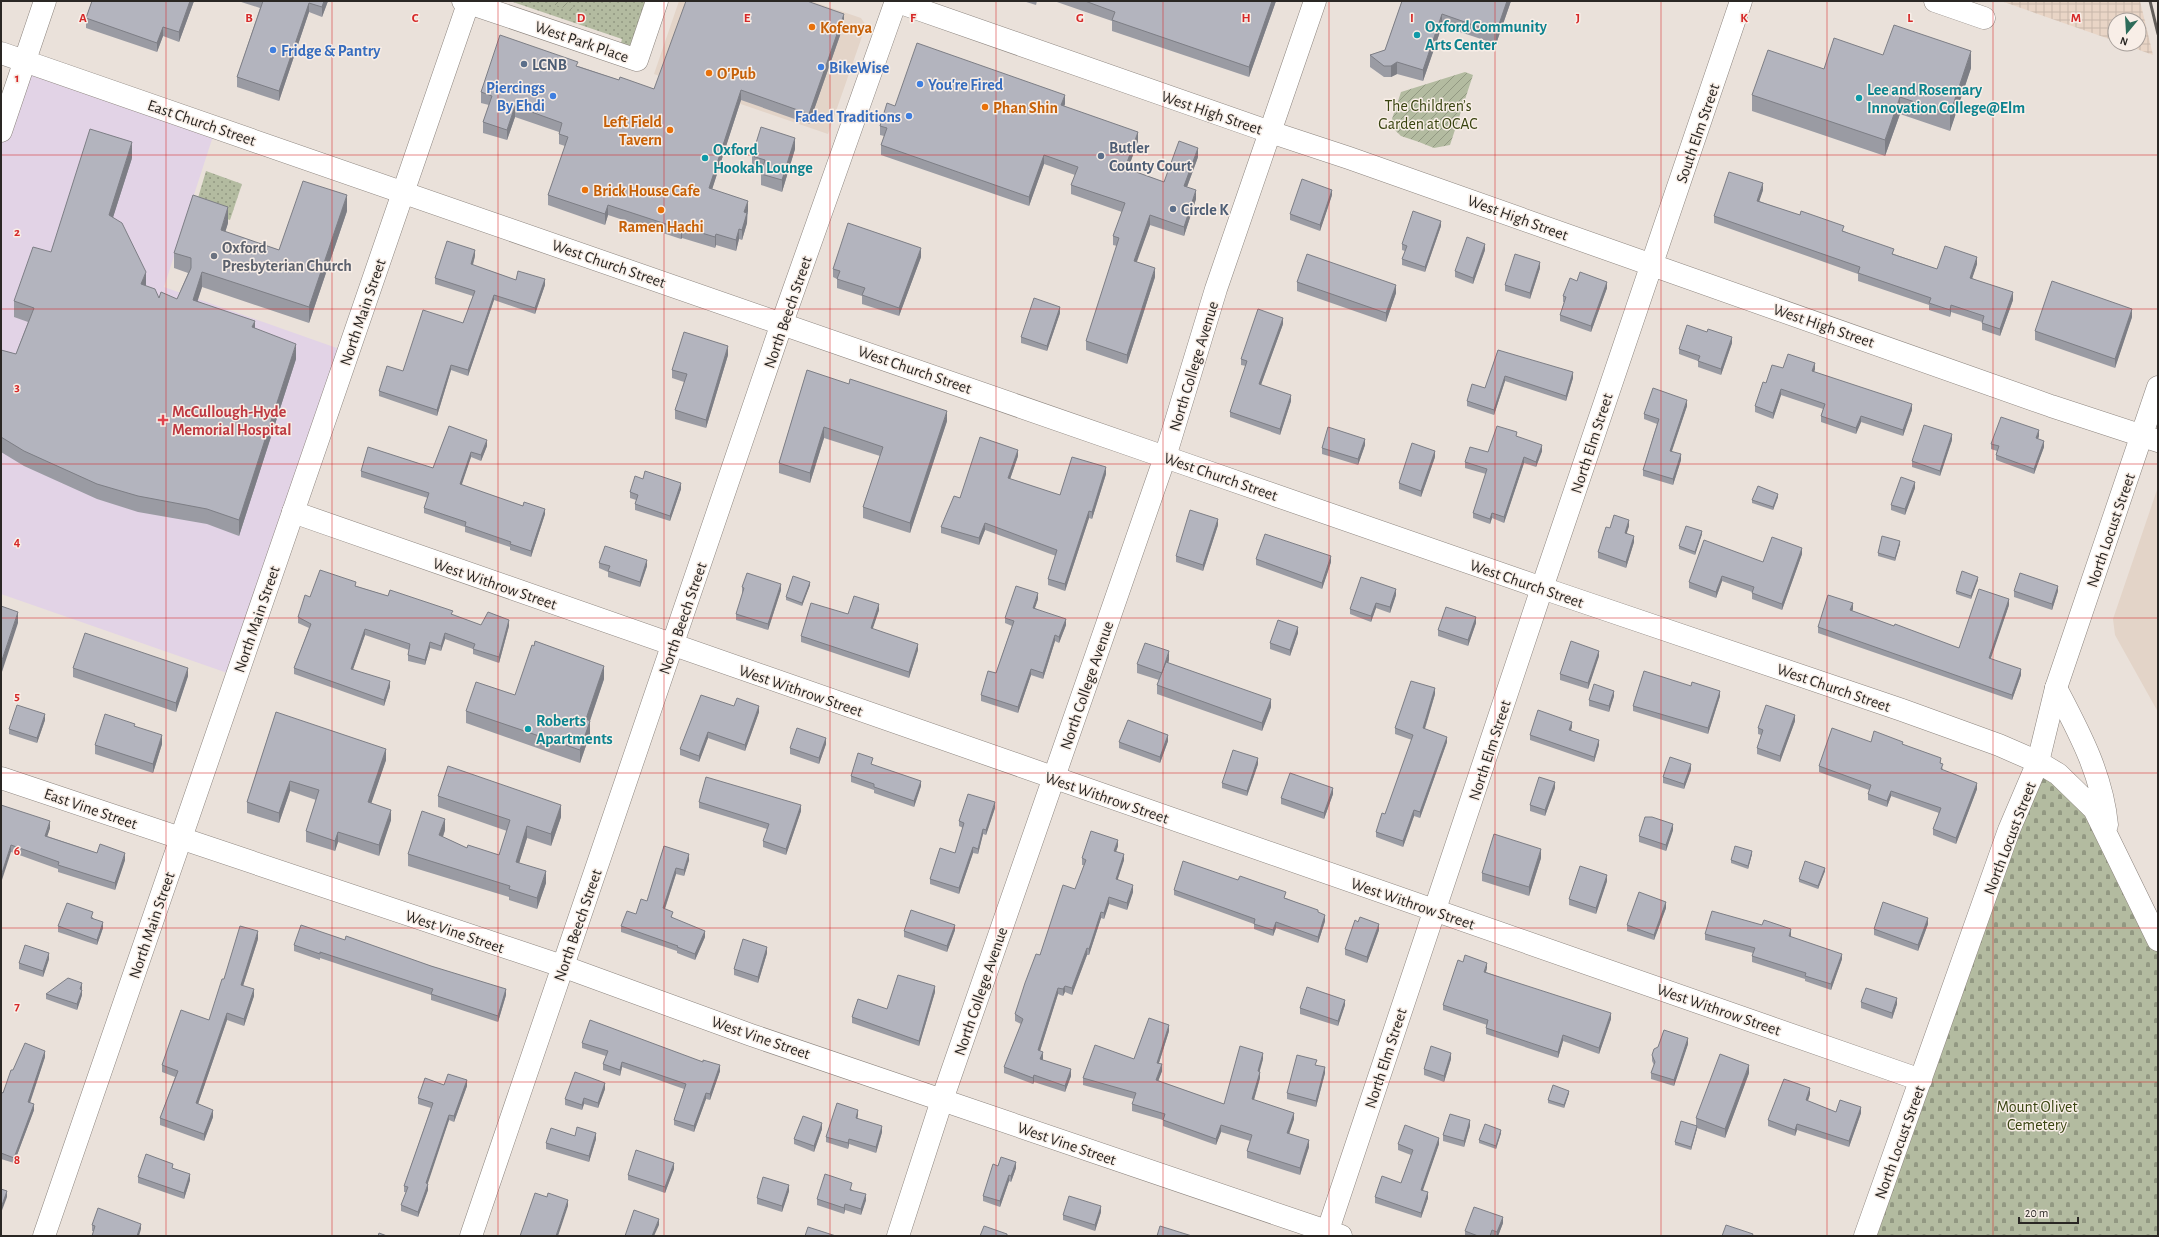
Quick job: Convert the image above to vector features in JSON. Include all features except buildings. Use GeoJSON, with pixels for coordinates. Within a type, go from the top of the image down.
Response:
{"type":"FeatureCollection","features":[{"type":"Feature","properties":{"kind":"main road"},"geometry":{"type":"LineString","coordinates":[[1,131],[45,1]]}},
{"type":"Feature","properties":{"kind":"main road","name":"West Park Place"},"geometry":{"type":"LineString","coordinates":[[467,2],[495,10],[637,60],[657,1]]}},
{"type":"Feature","properties":{"kind":"main road","name":"West High Street"},"geometry":{"type":"LineString","coordinates":[[895,1],[1270,132],[1399,175],[2149,439]]}},
{"type":"Feature","properties":{"kind":"main road","name":"North Beech Street"},"geometry":{"type":"LineString","coordinates":[[471,1236],[782,323],[895,1]]}},
{"type":"Feature","properties":{"kind":"main road","name":"North College Avenue"},"geometry":{"type":"LineString","coordinates":[[898,1236],[942,1100],[1055,779],[1165,457],[1216,289],[1315,1]]}},
{"type":"Feature","properties":{"kind":"main road","name":"South Elm Street"},"geometry":{"type":"LineString","coordinates":[[1652,265],[1741,1]]}},
{"type":"Feature","properties":{"kind":"main road"},"geometry":{"type":"LineString","coordinates":[[1935,1],[1984,18]]}},
{"type":"Feature","properties":{"kind":"main road","name":"North Main Street"},"geometry":{"type":"LineString","coordinates":[[44,1236],[467,2]]}},
{"type":"Feature","properties":{"kind":"main road","name":"East Church Street"},"geometry":{"type":"LineString","coordinates":[[1,53],[403,191]]}},
{"type":"Feature","properties":{"kind":"main road","name":"West Church Street"},"geometry":{"type":"LineString","coordinates":[[403,191],[1542,588],[1902,710],[1999,745],[2038,762],[2058,774],[2094,809],[2108,834]]}},
{"type":"Feature","properties":{"kind":"main road","name":"North Elm Street"},"geometry":{"type":"LineString","coordinates":[[1331,1234],[1434,911],[1652,265]]}},
{"type":"Feature","properties":{"kind":"main road","name":"North Locust Street"},"geometry":{"type":"LineString","coordinates":[[1865,1236],[2009,830],[2038,762],[2056,688],[2149,439],[2158,387]]}},
{"type":"Feature","properties":{"kind":"main road","name":"West Withrow Street"},"geometry":{"type":"LineString","coordinates":[[293,512],[1921,1080]]}},
{"type":"Feature","properties":{"kind":"main road"},"geometry":{"type":"LineString","coordinates":[[2056,688],[2089,753],[2104,800],[2108,834],[2158,940]]}},
{"type":"Feature","properties":{"kind":"main road","name":"East Vine Street"},"geometry":{"type":"LineString","coordinates":[[1,778],[181,838]]}},
{"type":"Feature","properties":{"kind":"main road","name":"West Vine Street"},"geometry":{"type":"LineString","coordinates":[[181,838],[562,966],[751,1035],[1331,1234]]}},
{"type":"Feature","properties":{"kind":"shaded area"},"geometry":{"type":"Polygon","coordinates":[[[679,1],[811,1],[861,18],[865,24],[865,28],[828,134],[654,74],[679,1]]]}},
{"type":"Feature","properties":{"kind":"shaded area"},"geometry":{"type":"Polygon","coordinates":[[[2001,1],[2140,1],[2143,12],[2107,12],[2107,38],[2001,1]]]}},
{"type":"Feature","properties":{"kind":"shaded area"},"geometry":{"type":"Polygon","coordinates":[[[2147,30],[2153,55],[2145,52],[2147,52],[2147,30]]]}},
{"type":"Feature","properties":{"kind":"shaded area","name":"McCullough-Hyde Memorial Hospital"},"geometry":{"type":"Polygon","coordinates":[[[25,62],[216,127],[164,287],[348,352],[236,676],[1,594],[1,131],[25,62]]]}},
{"type":"Feature","properties":{"kind":"shaded area"},"geometry":{"type":"Polygon","coordinates":[[[2158,487],[2158,712],[2115,635],[2113,619],[2158,487]]]}},
{"type":"Feature","properties":{"kind":"green space"},"geometry":{"type":"Polygon","coordinates":[[[510,1],[651,1],[630,49],[620,47],[622,39],[510,1]]]}},
{"type":"Feature","properties":{"kind":"green space"},"geometry":{"type":"Polygon","coordinates":[[[544,1],[566,1],[574,9],[573,11],[544,1]]]}},
{"type":"Feature","properties":{"kind":"green space","name":"The Children’s Garden at OCAC"},"geometry":{"type":"Polygon","coordinates":[[[1465,72],[1473,75],[1450,145],[1434,148],[1401,136],[1390,125],[1401,92],[1465,72]]]}},
{"type":"Feature","properties":{"kind":"green space"},"geometry":{"type":"Polygon","coordinates":[[[206,171],[242,184],[230,220],[195,208],[206,171]]]}},
{"type":"Feature","properties":{"kind":"green space","name":"Mount Olivet Cemetery"},"geometry":{"type":"Polygon","coordinates":[[[2038,762],[2076,790],[2158,940],[2158,1236],[1865,1236],[2038,762]]]}},
{"type":"Feature","properties":{"kind":"railway"},"geometry":{"type":"LineString","coordinates":[[2150,1],[2158,34]]}},
{"type":"Feature","properties":{"kind":"place","name":"Kofenya"},"geometry":{"type":"Point","coordinates":[812,27]}},
{"type":"Feature","properties":{"kind":"place","name":"Oxford Community Arts Center"},"geometry":{"type":"Point","coordinates":[1417,35]}},
{"type":"Feature","properties":{"kind":"place","name":"Fridge & Pantry"},"geometry":{"type":"Point","coordinates":[273,50]}},
{"type":"Feature","properties":{"kind":"place","name":"LCNB"},"geometry":{"type":"Point","coordinates":[524,64]}},
{"type":"Feature","properties":{"kind":"place","name":"BikeWise"},"geometry":{"type":"Point","coordinates":[821,67]}},
{"type":"Feature","properties":{"kind":"place","name":"O'Pub"},"geometry":{"type":"Point","coordinates":[709,73]}},
{"type":"Feature","properties":{"kind":"place","name":"You're Fired"},"geometry":{"type":"Point","coordinates":[920,84]}},
{"type":"Feature","properties":{"kind":"place","name":"Piercings By Ehdi"},"geometry":{"type":"Point","coordinates":[553,96]}},
{"type":"Feature","properties":{"kind":"place","name":"Lee and Rosemary Innovation College@Elm"},"geometry":{"type":"Point","coordinates":[1859,98]}},
{"type":"Feature","properties":{"kind":"place","name":"Phan Shin"},"geometry":{"type":"Point","coordinates":[985,107]}},
{"type":"Feature","properties":{"kind":"place","name":"Faded Traditions"},"geometry":{"type":"Point","coordinates":[909,116]}},
{"type":"Feature","properties":{"kind":"place","name":"Left Field Tavern"},"geometry":{"type":"Point","coordinates":[670,130]}},
{"type":"Feature","properties":{"kind":"place","name":"Butler County Court"},"geometry":{"type":"Point","coordinates":[1101,156]}},
{"type":"Feature","properties":{"kind":"place","name":"Oxford Hookah Lounge"},"geometry":{"type":"Point","coordinates":[705,158]}},
{"type":"Feature","properties":{"kind":"place","name":"Brick House Cafe"},"geometry":{"type":"Point","coordinates":[585,190]}},
{"type":"Feature","properties":{"kind":"place","name":"Circle K"},"geometry":{"type":"Point","coordinates":[1173,209]}},
{"type":"Feature","properties":{"kind":"place","name":"Ramen Hachi"},"geometry":{"type":"Point","coordinates":[661,210]}},
{"type":"Feature","properties":{"kind":"place","name":"Oxford Presbyterian Church"},"geometry":{"type":"Point","coordinates":[214,256]}},
{"type":"Feature","properties":{"kind":"place","name":"McCullough-Hyde Memorial Hospital"},"geometry":{"type":"Point","coordinates":[163,420]}},
{"type":"Feature","properties":{"kind":"place","name":"Roberts Apartments"},"geometry":{"type":"Point","coordinates":[528,729]}}]}
